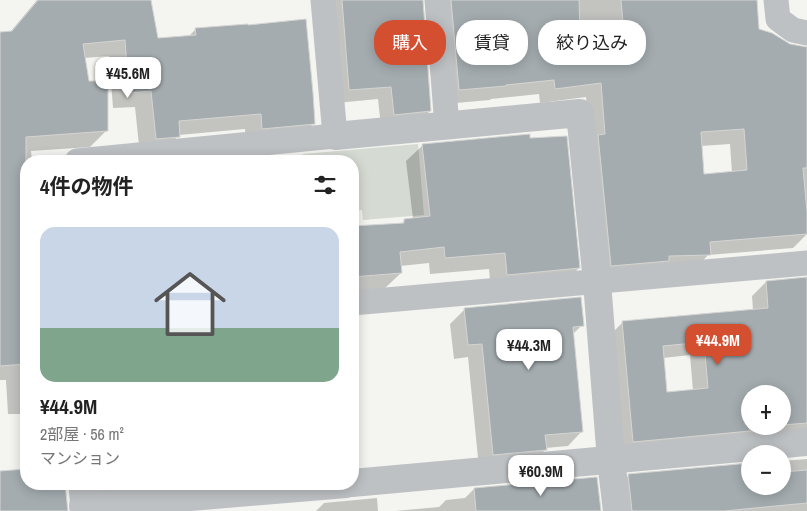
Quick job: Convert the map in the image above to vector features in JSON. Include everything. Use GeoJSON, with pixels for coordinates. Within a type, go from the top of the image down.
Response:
{"type":"FeatureCollection","features":[{"type":"Feature","properties":{"kind":"street"},"geometry":{"type":"LineString","coordinates":[[323,0],[335,136]]}},
{"type":"Feature","properties":{"kind":"street"},"geometry":{"type":"LineString","coordinates":[[437,0],[447,126]]}},
{"type":"Feature","properties":{"kind":"street"},"geometry":{"type":"LineString","coordinates":[[776,0],[778,19],[793,30],[807,33]]}},
{"type":"Feature","properties":{"kind":"street"},"geometry":{"type":"LineString","coordinates":[[139,155],[580,113],[597,282],[616,511]]}},
{"type":"Feature","properties":{"kind":"street"},"geometry":{"type":"LineString","coordinates":[[359,302],[807,264]]}},
{"type":"Feature","properties":{"kind":"street"},"geometry":{"type":"LineString","coordinates":[[359,482],[807,442]]}},
{"type":"Feature","properties":{"kind":"street"},"geometry":{"type":"LineString","coordinates":[[82,500],[247,490]]}},
{"type":"Feature","properties":{"kind":"shaded area"},"geometry":{"type":"Polygon","coordinates":[[[418,144],[424,215],[363,220],[362,210],[359,210],[359,155],[303,154],[418,144]]]}},
{"type":"Feature","properties":{"kind":"building"},"geometry":{"type":"Polygon","coordinates":[[[38,0],[151,0],[158,38],[196,35],[195,28],[306,19],[315,124],[262,129],[261,114],[179,121],[180,137],[156,139],[151,91],[129,93],[125,40],[83,44],[89,81],[108,81],[108,131],[26,137],[26,155],[20,155],[20,364],[0,366],[0,32],[12,31],[38,0]]]}},
{"type":"Feature","properties":{"kind":"building"},"geometry":{"type":"Polygon","coordinates":[[[342,0],[423,0],[424,20],[374,20],[374,65],[428,65],[431,111],[394,115],[391,87],[349,90],[342,0]]]}},
{"type":"Feature","properties":{"kind":"building"},"geometry":{"type":"Polygon","coordinates":[[[451,0],[579,0],[580,20],[538,20],[538,65],[646,65],[646,20],[623,20],[621,0],[757,0],[759,29],[772,33],[790,44],[807,47],[807,168],[803,168],[807,234],[710,242],[711,255],[669,256],[669,261],[611,266],[598,135],[605,134],[601,83],[555,89],[554,80],[459,90],[457,65],[528,65],[528,20],[456,20],[456,56],[451,0]],[[744,129],[701,132],[704,174],[747,170],[744,129]]]}},
{"type":"Feature","properties":{"kind":"building"},"geometry":{"type":"Polygon","coordinates":[[[530,134],[530,138],[567,136],[580,268],[507,275],[505,253],[445,258],[444,247],[400,252],[402,273],[359,276],[359,226],[404,223],[404,219],[430,216],[422,144],[530,134]]]}},
{"type":"Feature","properties":{"kind":"building"},"geometry":{"type":"Polygon","coordinates":[[[807,277],[807,423],[791,424],[791,385],[741,385],[741,432],[633,442],[622,321],[768,308],[766,281],[807,277]],[[704,342],[663,346],[667,392],[708,388],[704,342]]]}},
{"type":"Feature","properties":{"kind":"building"},"geometry":{"type":"Polygon","coordinates":[[[581,297],[584,326],[573,327],[583,432],[545,435],[547,450],[493,455],[482,344],[468,345],[464,308],[581,297]]]}},
{"type":"Feature","properties":{"kind":"building"},"geometry":{"type":"Polygon","coordinates":[[[741,464],[741,495],[791,495],[791,471],[807,470],[807,503],[724,511],[632,511],[628,474],[741,464]]]}},
{"type":"Feature","properties":{"kind":"building"},"geometry":{"type":"Polygon","coordinates":[[[20,469],[20,490],[66,490],[68,511],[0,511],[0,471],[20,469]]]}},
{"type":"Feature","properties":{"kind":"building"},"geometry":{"type":"Polygon","coordinates":[[[597,477],[601,511],[476,511],[474,488],[597,477]]]}}]}
